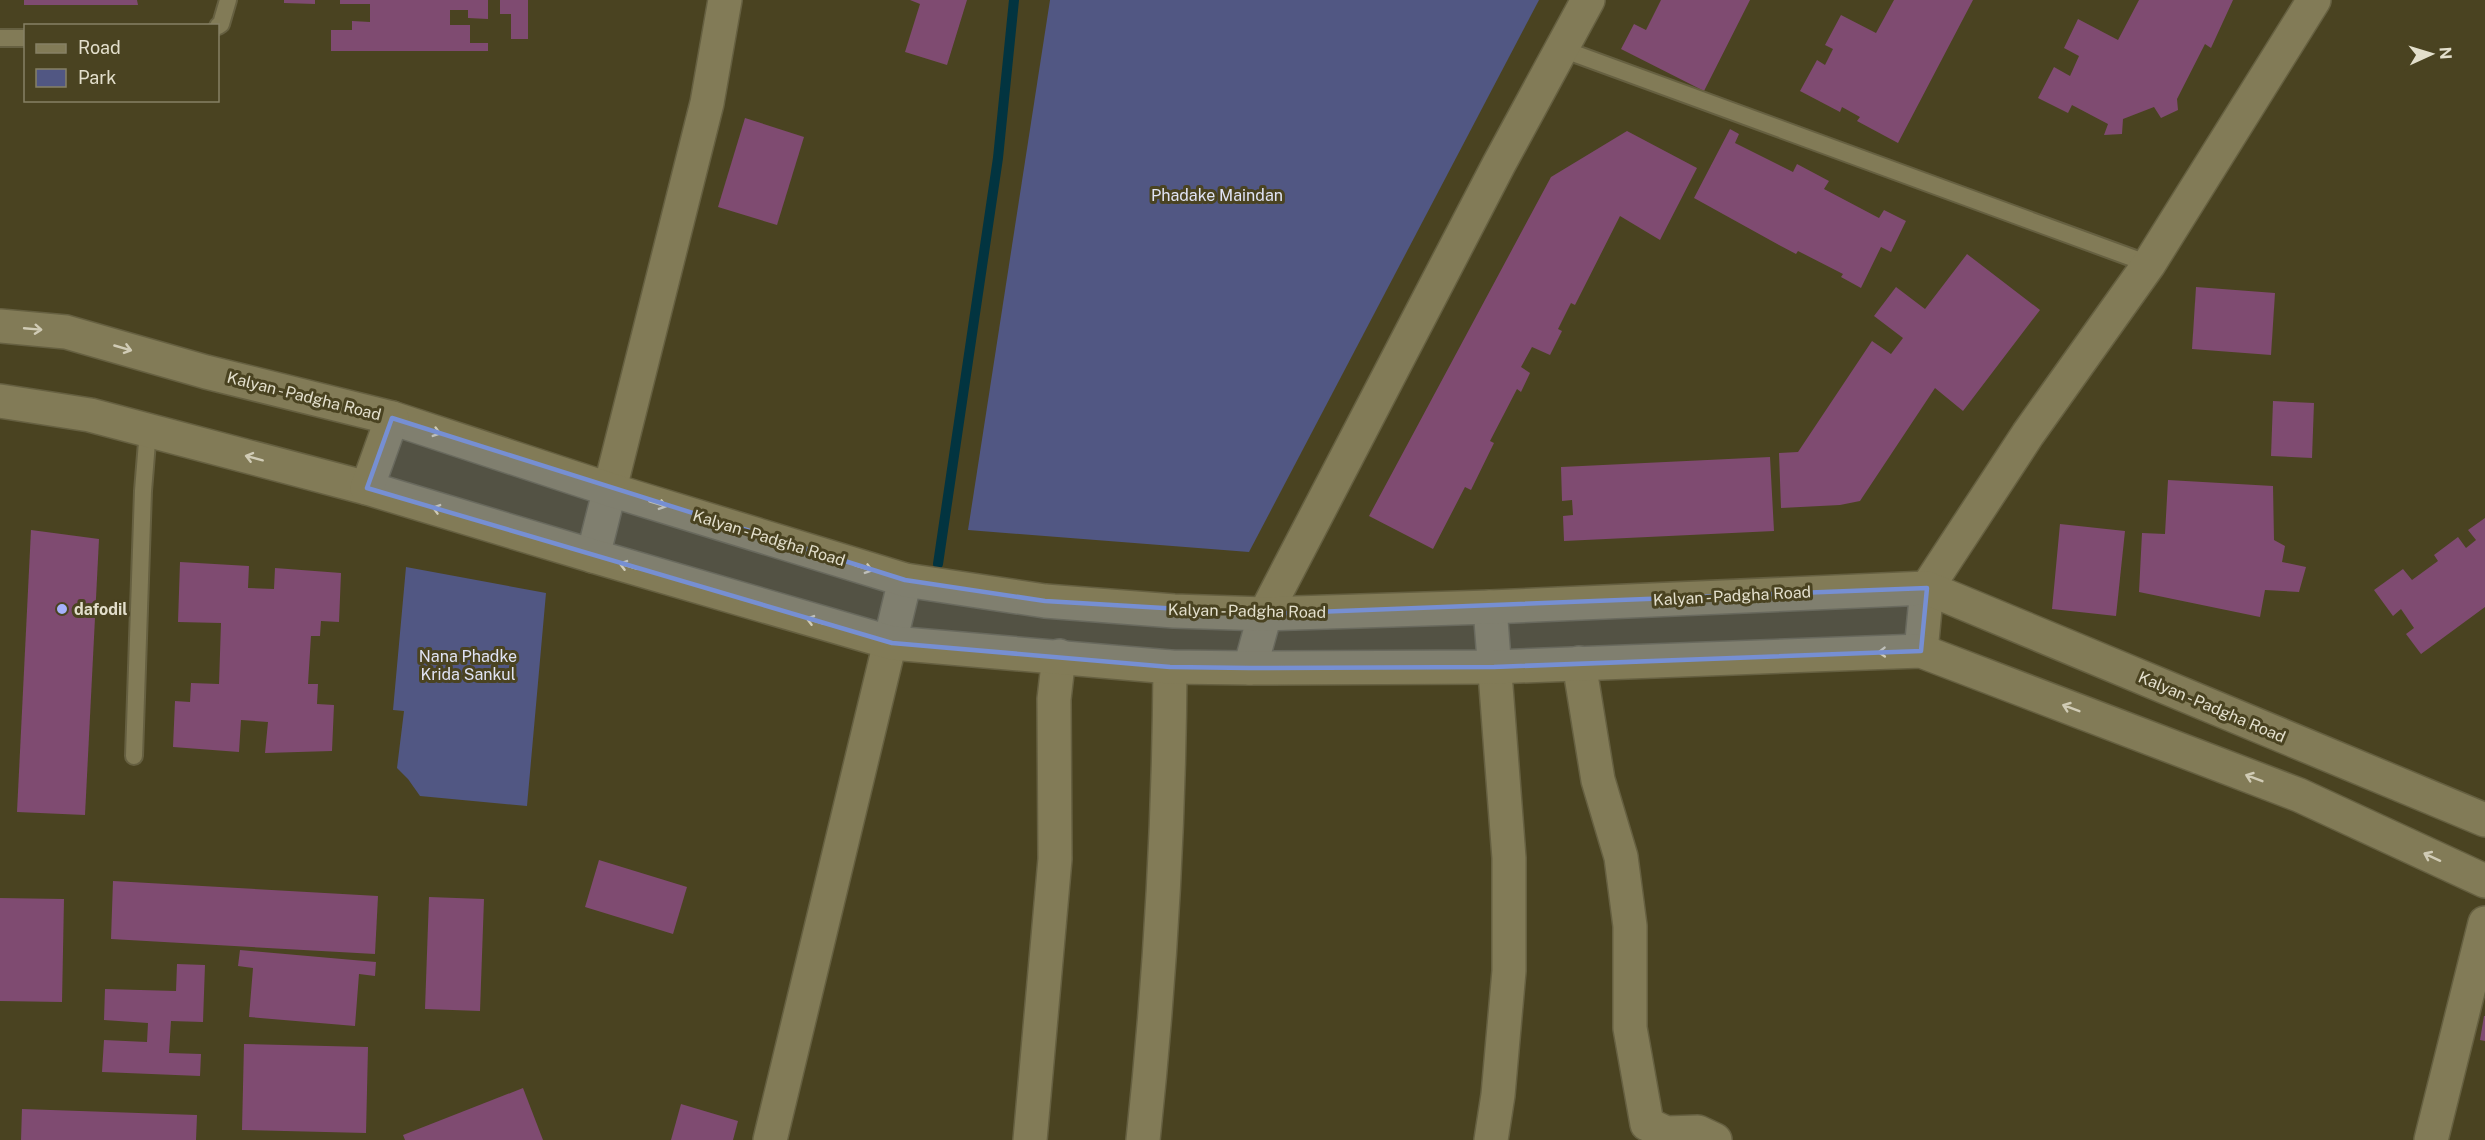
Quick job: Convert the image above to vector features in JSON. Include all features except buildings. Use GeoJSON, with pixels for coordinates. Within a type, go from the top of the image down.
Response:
{"type":"FeatureCollection","features":[{"type":"Feature","properties":{"kind":"main road"},"geometry":{"type":"LineString","coordinates":[[594,556],[707,103],[725,0]]}},
{"type":"Feature","properties":{"kind":"main road"},"geometry":{"type":"LineString","coordinates":[[1250,668],[1265,614],[1377,395],[1588,0]]}},
{"type":"Feature","properties":{"kind":"main road"},"geometry":{"type":"LineString","coordinates":[[1921,651],[1928,588],[2028,434],[2149,264],[2314,0]]}},
{"type":"Feature","properties":{"kind":"main road","name":"Kalyan - Padgha Road"},"geometry":{"type":"LineString","coordinates":[[0,326],[66,332],[206,372],[392,418],[611,490],[905,580],[1045,601],[1174,611],[1265,614],[1490,607],[1928,588],[2485,820]]}},
{"type":"Feature","properties":{"kind":"main road"},"geometry":{"type":"LineString","coordinates":[[0,400],[90,415],[367,488],[892,643],[1170,667],[1250,668],[1494,667],[1921,651],[2299,795],[2485,881]]}},
{"type":"Feature","properties":{"kind":"main road"},"geometry":{"type":"LineString","coordinates":[[367,488],[392,418]]}},
{"type":"Feature","properties":{"kind":"main road"},"geometry":{"type":"LineString","coordinates":[[770,1140],[892,643],[905,580]]}},
{"type":"Feature","properties":{"kind":"main road"},"geometry":{"type":"LineString","coordinates":[[1490,607],[1509,858],[1509,971],[1498,1095],[1491,1140]]}},
{"type":"Feature","properties":{"kind":"main road"},"geometry":{"type":"LineString","coordinates":[[1030,1140],[1055,859],[1054,699],[1059,656]]}},
{"type":"Feature","properties":{"kind":"main road"},"geometry":{"type":"LineString","coordinates":[[1579,663],[1598,780],[1621,857],[1630,926],[1629,1029],[1647,1124],[1666,1133],[1698,1132],[1714,1140]]}},
{"type":"Feature","properties":{"kind":"main road"},"geometry":{"type":"LineString","coordinates":[[1143,1140],[1163,890],[1170,667]]}},
{"type":"Feature","properties":{"kind":"main road"},"geometry":{"type":"LineString","coordinates":[[2431,1140],[2485,923]]}},
{"type":"Feature","properties":{"kind":"lane"},"geometry":{"type":"LineString","coordinates":[[219,25],[228,0]]}},
{"type":"Feature","properties":{"kind":"lane"},"geometry":{"type":"LineString","coordinates":[[0,38],[24,38]]}},
{"type":"Feature","properties":{"kind":"lane"},"geometry":{"type":"LineString","coordinates":[[1562,49],[2149,264]]}},
{"type":"Feature","properties":{"kind":"lane"},"geometry":{"type":"LineString","coordinates":[[134,756],[143,491],[148,430]]}},
{"type":"Feature","properties":{"kind":"highlighted area"},"geometry":{"type":"Polygon","coordinates":[[[392,418],[905,580],[1045,601],[1265,614],[1927,588],[1921,651],[1494,667],[1250,668],[1170,667],[892,643],[367,488],[392,418]]]}},
{"type":"Feature","properties":{"kind":"green space","name":"Phadake Maindan"},"geometry":{"type":"Polygon","coordinates":[[[1050,0],[1539,0],[1249,552],[968,530],[1050,0]]]}},
{"type":"Feature","properties":{"kind":"green space","name":"Nana Phadke Krida Sankul"},"geometry":{"type":"Polygon","coordinates":[[[406,567],[546,593],[527,806],[420,796],[397,768],[404,711],[393,710],[406,567]]]}},
{"type":"Feature","properties":{"kind":"waterway"},"geometry":{"type":"LineString","coordinates":[[938,564],[998,158],[1014,0]]}},
{"type":"Feature","properties":{"kind":"place","name":"dafodil"},"geometry":{"type":"Point","coordinates":[62,609]}}]}
